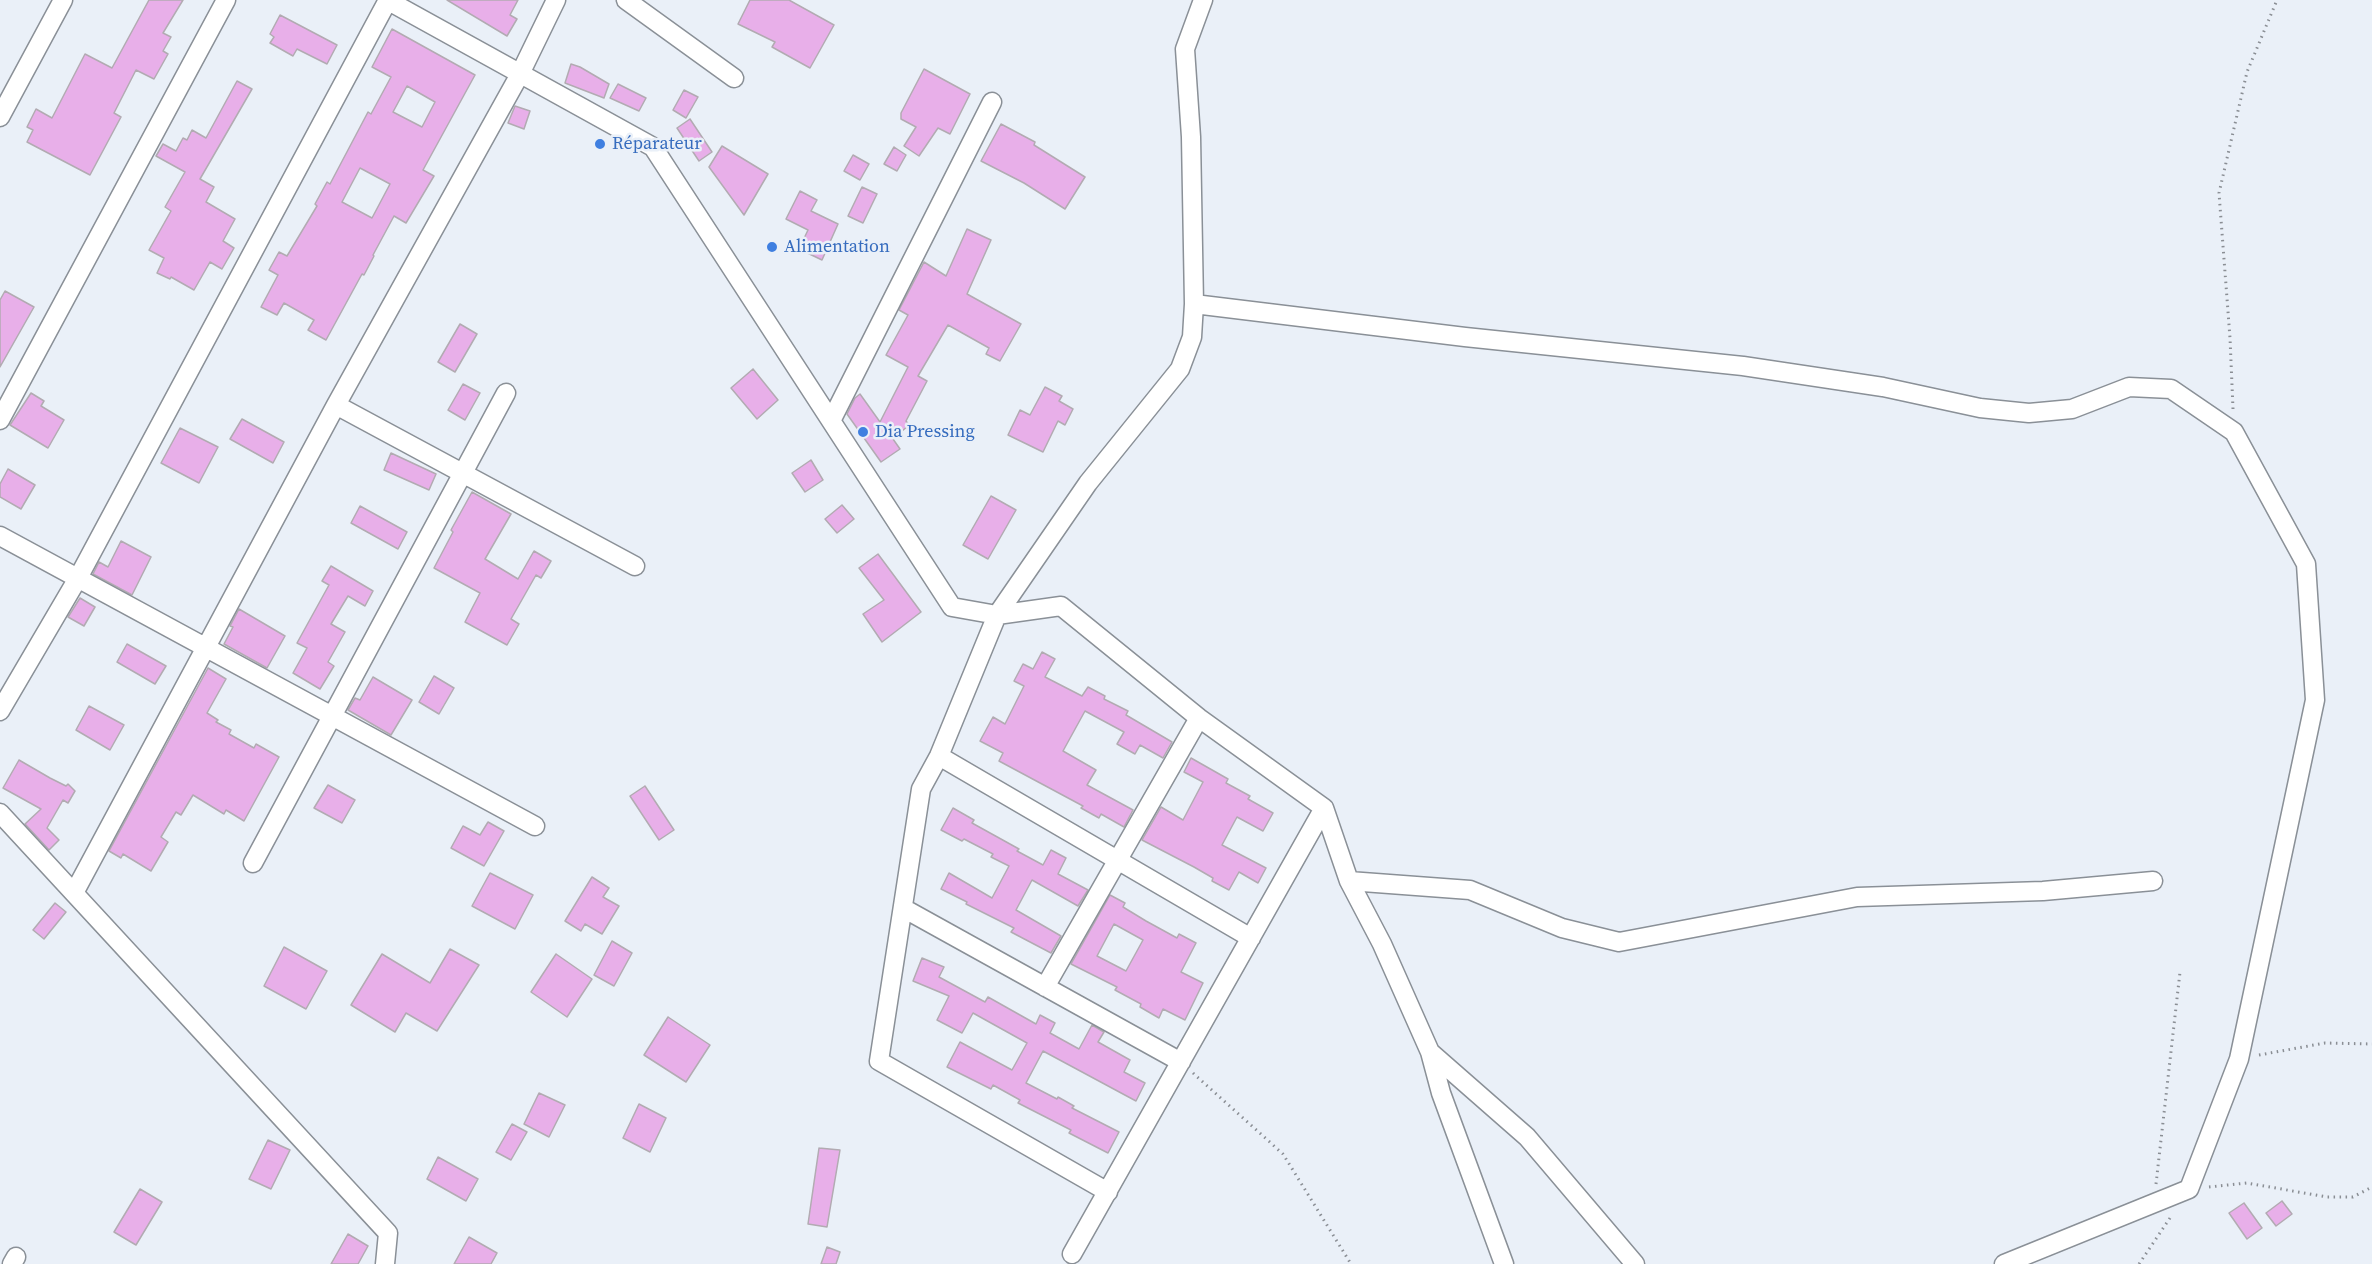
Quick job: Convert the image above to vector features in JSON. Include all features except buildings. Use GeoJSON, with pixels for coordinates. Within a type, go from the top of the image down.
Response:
{"type":"FeatureCollection","features":[{"type":"Feature","properties":{"kind":"street"},"geometry":{"type":"LineString","coordinates":[[0,117],[63,0]]}},
{"type":"Feature","properties":{"kind":"street"},"geometry":{"type":"LineString","coordinates":[[0,420],[226,0]]}},
{"type":"Feature","properties":{"kind":"street"},"geometry":{"type":"LineString","coordinates":[[0,711],[78,578],[388,0],[653,147],[952,606],[997,615],[1061,606],[1199,718],[1324,808],[1349,881],[1382,945],[1430,1052],[1441,1094],[1504,1264]]}},
{"type":"Feature","properties":{"kind":"street"},"geometry":{"type":"LineString","coordinates":[[74,893],[336,405],[520,74],[556,0]]}},
{"type":"Feature","properties":{"kind":"street"},"geometry":{"type":"LineString","coordinates":[[626,0],[734,78]]}},
{"type":"Feature","properties":{"kind":"street"},"geometry":{"type":"LineString","coordinates":[[1108,1192],[879,1061],[921,789],[939,756],[997,615],[1088,483],[1180,369],[1192,337],[1194,304],[1191,137],[1185,50],[1203,0]]}},
{"type":"Feature","properties":{"kind":"street"},"geometry":{"type":"LineString","coordinates":[[832,419],[992,102]]}},
{"type":"Feature","properties":{"kind":"street"},"geometry":{"type":"LineString","coordinates":[[1194,304],[1465,338],[1743,366],[1883,387],[1980,408],[2029,413],[2073,409],[2129,387],[2171,389],[2234,432],[2307,564],[2315,700],[2239,1059],[2189,1189],[2004,1264]]}},
{"type":"Feature","properties":{"kind":"street"},"geometry":{"type":"LineString","coordinates":[[253,864],[506,393]]}},
{"type":"Feature","properties":{"kind":"street"},"geometry":{"type":"LineString","coordinates":[[336,405],[635,566]]}},
{"type":"Feature","properties":{"kind":"street"},"geometry":{"type":"LineString","coordinates":[[0,536],[535,826]]}},
{"type":"Feature","properties":{"kind":"street"},"geometry":{"type":"LineString","coordinates":[[1045,987],[1199,718]]}},
{"type":"Feature","properties":{"kind":"street"},"geometry":{"type":"LineString","coordinates":[[939,756],[1251,938]]}},
{"type":"Feature","properties":{"kind":"street"},"geometry":{"type":"LineString","coordinates":[[1072,1254],[1324,808]]}},
{"type":"Feature","properties":{"kind":"street"},"geometry":{"type":"LineString","coordinates":[[0,813],[387,1233],[385,1264]]}},
{"type":"Feature","properties":{"kind":"street"},"geometry":{"type":"LineString","coordinates":[[1349,881],[1470,890],[1562,928],[1619,942],[1857,897],[2043,891],[2153,881]]}},
{"type":"Feature","properties":{"kind":"street"},"geometry":{"type":"LineString","coordinates":[[903,908],[1181,1062]]}},
{"type":"Feature","properties":{"kind":"street"},"geometry":{"type":"LineString","coordinates":[[1430,1052],[1527,1137],[1635,1264]]}},
{"type":"Feature","properties":{"kind":"path"},"geometry":{"type":"LineString","coordinates":[[2234,432],[2230,338],[2219,193],[2247,72],[2277,0]]}},
{"type":"Feature","properties":{"kind":"path"},"geometry":{"type":"LineString","coordinates":[[2153,1204],[2180,972]]}},
{"type":"Feature","properties":{"kind":"path"},"geometry":{"type":"LineString","coordinates":[[2239,1059],[2325,1043],[2372,1044]]}},
{"type":"Feature","properties":{"kind":"path"},"geometry":{"type":"LineString","coordinates":[[1181,1062],[1283,1154],[1351,1264]]}},
{"type":"Feature","properties":{"kind":"path"},"geometry":{"type":"LineString","coordinates":[[2189,1189],[2247,1183],[2327,1197],[2353,1197],[2372,1187]]}},
{"type":"Feature","properties":{"kind":"path"},"geometry":{"type":"LineString","coordinates":[[2139,1264],[2170,1217]]}},
{"type":"Feature","properties":{"kind":"place","name":"Réparateur"},"geometry":{"type":"Point","coordinates":[600,144]}},
{"type":"Feature","properties":{"kind":"place","name":"Alimentation"},"geometry":{"type":"Point","coordinates":[772,247]}},
{"type":"Feature","properties":{"kind":"place","name":"Dia Pressing"},"geometry":{"type":"Point","coordinates":[863,432]}}]}
